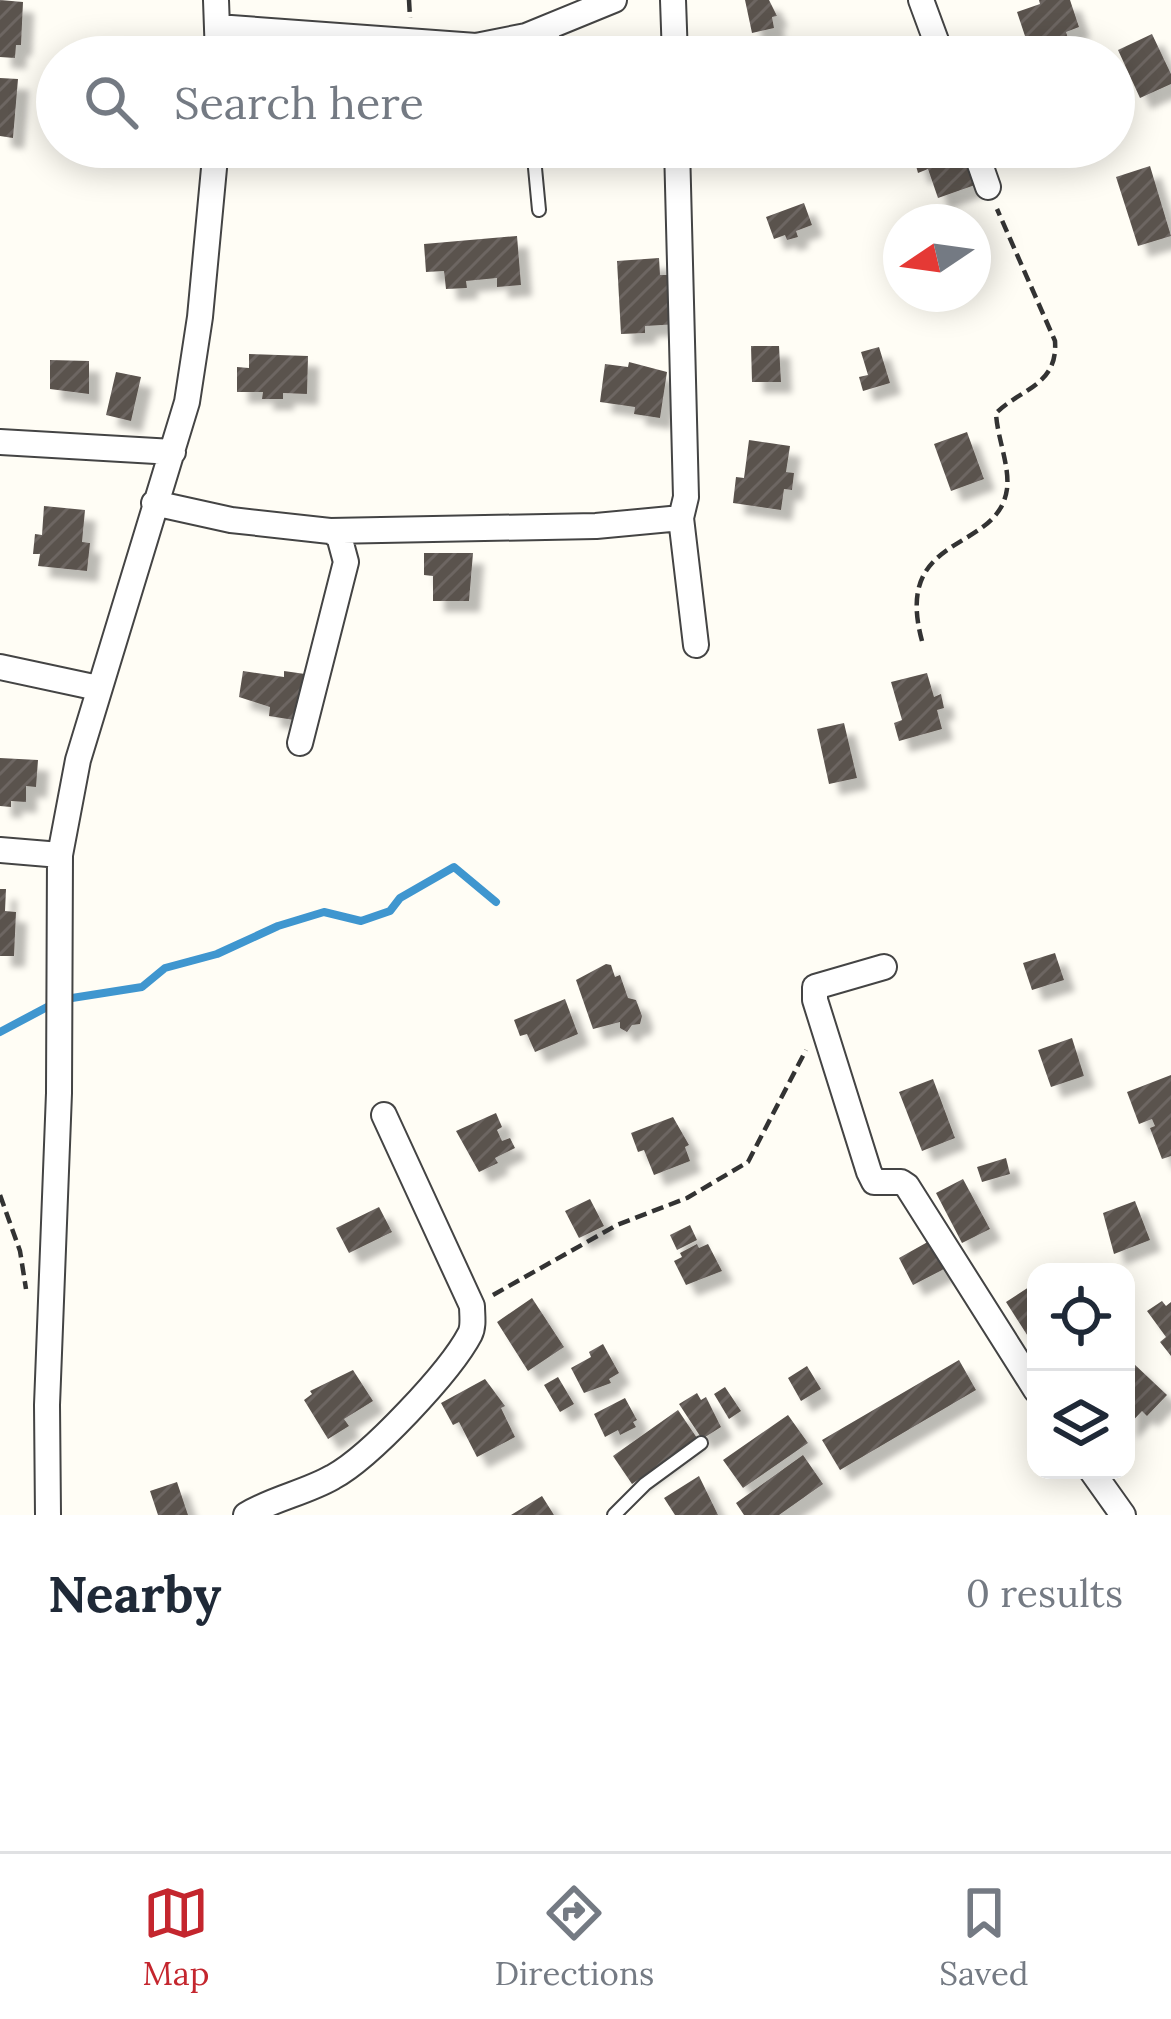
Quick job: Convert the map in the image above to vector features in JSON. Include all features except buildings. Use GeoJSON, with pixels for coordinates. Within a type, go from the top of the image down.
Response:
{"type":"FeatureCollection","features":[{"type":"Feature","properties":{"kind":"street"},"geometry":{"type":"LineString","coordinates":[[514,36],[614,0]]}},
{"type":"Feature","properties":{"kind":"street"},"geometry":{"type":"LineString","coordinates":[[673,0],[674,36]]}},
{"type":"Feature","properties":{"kind":"street"},"geometry":{"type":"LineString","coordinates":[[921,0],[934,36]]}},
{"type":"Feature","properties":{"kind":"street"},"geometry":{"type":"LineString","coordinates":[[215,7],[409,36]]}},
{"type":"Feature","properties":{"kind":"street"},"geometry":{"type":"LineString","coordinates":[[48,1515],[47,1405],[59,1112],[60,855],[77,760],[187,402],[214,168]]}},
{"type":"Feature","properties":{"kind":"street"},"geometry":{"type":"LineString","coordinates":[[678,168],[686,497],[681,518],[696,645]]}},
{"type":"Feature","properties":{"kind":"street"},"geometry":{"type":"LineString","coordinates":[[981,168],[988,188]]}},
{"type":"Feature","properties":{"kind":"street"},"geometry":{"type":"LineString","coordinates":[[0,442],[173,452]]}},
{"type":"Feature","properties":{"kind":"street"},"geometry":{"type":"LineString","coordinates":[[154,503],[231,520],[330,530],[596,526],[681,518]]}},
{"type":"Feature","properties":{"kind":"street"},"geometry":{"type":"LineString","coordinates":[[300,742],[346,562],[339,536],[330,530]]}},
{"type":"Feature","properties":{"kind":"street"},"geometry":{"type":"LineString","coordinates":[[0,667],[98,688]]}},
{"type":"Feature","properties":{"kind":"street"},"geometry":{"type":"LineString","coordinates":[[0,850],[60,855]]}},
{"type":"Feature","properties":{"kind":"street"},"geometry":{"type":"LineString","coordinates":[[884,967],[815,987],[822,1023],[874,1182],[907,1186],[1027,1376]]}},
{"type":"Feature","properties":{"kind":"street"},"geometry":{"type":"LineString","coordinates":[[248,1515],[265,1502],[332,1478],[365,1456],[425,1392],[472,1330],[472,1306],[384,1115]]}},
{"type":"Feature","properties":{"kind":"street"},"geometry":{"type":"LineString","coordinates":[[1098,1479],[1124,1515]]}},
{"type":"Feature","properties":{"kind":"lane"},"geometry":{"type":"LineString","coordinates":[[552,26],[553,36]]}},
{"type":"Feature","properties":{"kind":"lane"},"geometry":{"type":"LineString","coordinates":[[535,168],[539,210]]}},
{"type":"Feature","properties":{"kind":"lane"},"geometry":{"type":"LineString","coordinates":[[614,1515],[645,1484],[701,1443]]}},
{"type":"Feature","properties":{"kind":"path"},"geometry":{"type":"LineString","coordinates":[[922,640],[915,594],[923,576],[938,555],[989,520],[1008,487],[996,413],[1041,383],[1056,360],[1055,341],[988,188]]}},
{"type":"Feature","properties":{"kind":"path"},"geometry":{"type":"LineString","coordinates":[[472,1306],[617,1225],[686,1198],[748,1162],[822,1023]]}},
{"type":"Feature","properties":{"kind":"waterway"},"geometry":{"type":"LineString","coordinates":[[72,998],[142,987],[165,968],[217,954],[278,926],[324,912],[361,921],[390,911],[400,898],[454,867],[496,902]]}},
{"type":"Feature","properties":{"kind":"waterway"},"geometry":{"type":"LineString","coordinates":[[0,1032],[49,1006]]}}]}
